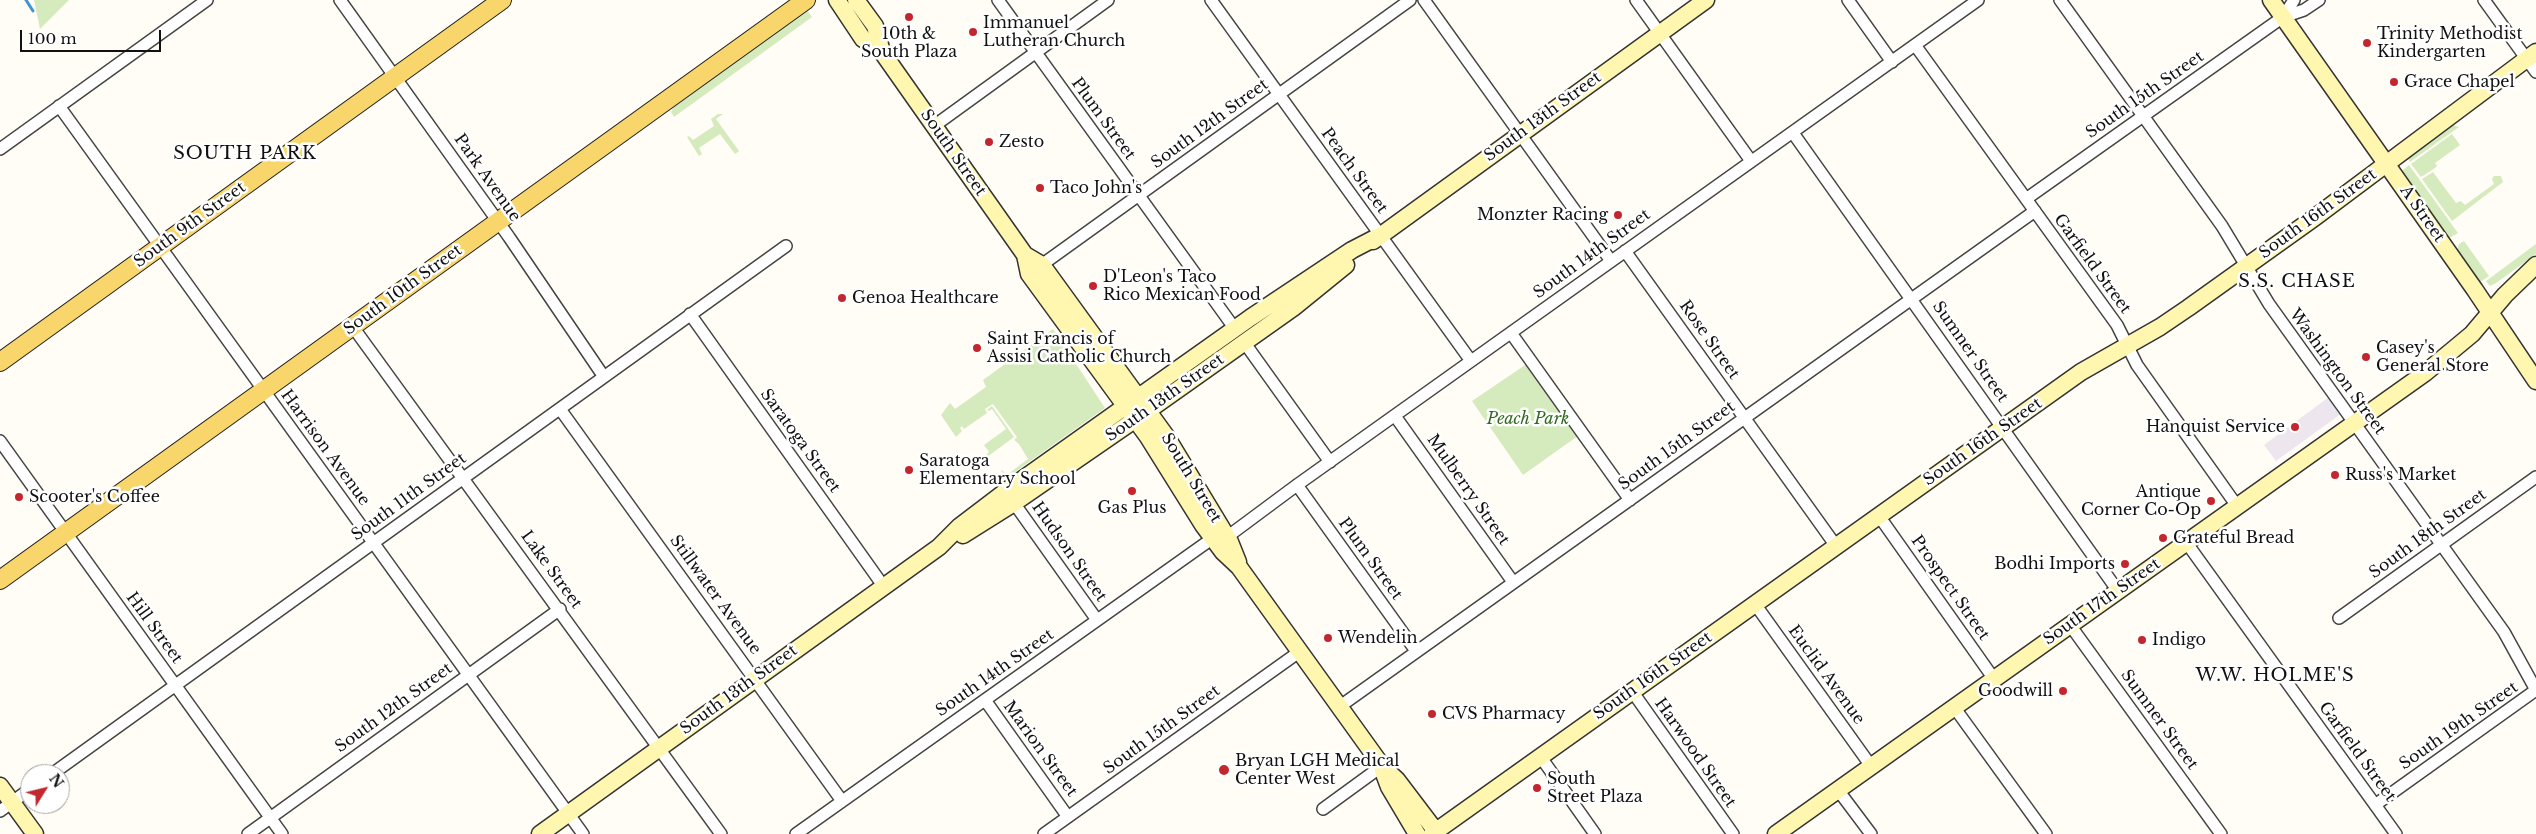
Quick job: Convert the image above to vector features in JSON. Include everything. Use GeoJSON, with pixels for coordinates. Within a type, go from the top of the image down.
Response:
{"type":"FeatureCollection","features":[{"type":"Feature","properties":{"kind":"main road","name":"South 9th Street"},"geometry":{"type":"LineString","coordinates":[[0,362],[502,0]]}},
{"type":"Feature","properties":{"kind":"main road","name":"South 10th Street"},"geometry":{"type":"LineString","coordinates":[[0,580],[806,0]]}},
{"type":"Feature","properties":{"kind":"main road","name":"South Street"},"geometry":{"type":"LineString","coordinates":[[837,0],[863,40],[882,52]]}},
{"type":"Feature","properties":{"kind":"main road","name":"South Street"},"geometry":{"type":"LineString","coordinates":[[856,0],[875,26],[882,52],[1024,255],[1138,409],[1239,567],[1382,766],[1397,780],[1435,833]]}},
{"type":"Feature","properties":{"kind":"main road","name":"South 13th Street"},"geometry":{"type":"LineString","coordinates":[[939,547],[966,533],[1014,503],[1240,335],[1293,308],[1380,235],[1706,0]]}},
{"type":"Feature","properties":{"kind":"main road","name":"A Street"},"geometry":{"type":"LineString","coordinates":[[2271,0],[2536,381]]}},
{"type":"Feature","properties":{"kind":"main road","name":"South 16th Street"},"geometry":{"type":"LineString","coordinates":[[1435,833],[1540,756],[2081,372],[2173,319],[2386,164],[2533,61]]}},
{"type":"Feature","properties":{"kind":"main road","name":"South 17th Street"},"geometry":{"type":"LineString","coordinates":[[1776,834],[2457,348],[2536,265]]}},
{"type":"Feature","properties":{"kind":"main road","name":"South 13th Street"},"geometry":{"type":"LineString","coordinates":[[540,834],[939,547],[975,514],[1138,409]]}},
{"type":"Feature","properties":{"kind":"main road","name":"South Street"},"geometry":{"type":"LineString","coordinates":[[1382,766],[1389,787],[1417,834]]}},
{"type":"Feature","properties":{"kind":"main road"},"geometry":{"type":"LineString","coordinates":[[0,786],[6,807],[34,834]]}},
{"type":"Feature","properties":{"kind":"street"},"geometry":{"type":"LineString","coordinates":[[0,149],[207,0]]}},
{"type":"Feature","properties":{"kind":"street","name":"Park Avenue"},"geometry":{"type":"LineString","coordinates":[[340,0],[498,222],[604,377]]}},
{"type":"Feature","properties":{"kind":"street","name":"Plum Street"},"geometry":{"type":"LineString","coordinates":[[998,0],[1330,462]]}},
{"type":"Feature","properties":{"kind":"street"},"geometry":{"type":"LineString","coordinates":[[934,126],[1108,0]]}},
{"type":"Feature","properties":{"kind":"street","name":"Peach Street"},"geometry":{"type":"LineString","coordinates":[[1211,0],[1471,361]]}},
{"type":"Feature","properties":{"kind":"street","name":"South 12th Street"},"geometry":{"type":"LineString","coordinates":[[1036,270],[1410,0]]}},
{"type":"Feature","properties":{"kind":"street"},"geometry":{"type":"LineString","coordinates":[[1424,0],[1611,261]]}},
{"type":"Feature","properties":{"kind":"street"},"geometry":{"type":"LineString","coordinates":[[1636,0],[1751,161]]}},
{"type":"Feature","properties":{"kind":"street"},"geometry":{"type":"LineString","coordinates":[[1848,0],[1892,62]]}},
{"type":"Feature","properties":{"kind":"street","name":"South 14th Street"},"geometry":{"type":"LineString","coordinates":[[796,834],[1097,620],[1267,506],[1396,416],[1978,0]]}},
{"type":"Feature","properties":{"kind":"street","name":"Washington Street"},"geometry":{"type":"LineString","coordinates":[[2060,0],[2222,226],[2269,304],[2504,632],[2536,690]]}},
{"type":"Feature","properties":{"kind":"street"},"geometry":{"type":"LineString","coordinates":[[2283,16],[2294,0]]}},
{"type":"Feature","properties":{"kind":"street"},"geometry":{"type":"LineString","coordinates":[[2283,16],[2304,10],[2319,0]]}},
{"type":"Feature","properties":{"kind":"street"},"geometry":{"type":"LineString","coordinates":[[2484,0],[2533,61]]}},
{"type":"Feature","properties":{"kind":"street","name":"South 15th Street"},"geometry":{"type":"LineString","coordinates":[[2026,199],[2283,16]]}},
{"type":"Feature","properties":{"kind":"street","name":"Garfield Street"},"geometry":{"type":"LineString","coordinates":[[1915,45],[2117,325],[2137,365],[2238,506]]}},
{"type":"Feature","properties":{"kind":"street","name":"Harrison Avenue"},"geometry":{"type":"LineString","coordinates":[[59,106],[583,834]]}},
{"type":"Feature","properties":{"kind":"street","name":"Sumner Street"},"geometry":{"type":"LineString","coordinates":[[1793,132],[2118,591]]}},
{"type":"Feature","properties":{"kind":"street","name":"South 15th Street"},"geometry":{"type":"LineString","coordinates":[[1339,707],[2035,211]]}},
{"type":"Feature","properties":{"kind":"street","name":"South 11th Street"},"geometry":{"type":"LineString","coordinates":[[66,764],[786,246]]}},
{"type":"Feature","properties":{"kind":"street","name":"Rose Street"},"geometry":{"type":"LineString","coordinates":[[1625,251],[1836,546]]}},
{"type":"Feature","properties":{"kind":"street","name":"Saratoga Street"},"geometry":{"type":"LineString","coordinates":[[690,314],[884,586]]}},
{"type":"Feature","properties":{"kind":"street","name":"Lake Street"},"geometry":{"type":"LineString","coordinates":[[353,327],[722,834]]}},
{"type":"Feature","properties":{"kind":"street"},"geometry":{"type":"LineString","coordinates":[[1511,333],[1630,500]]}},
{"type":"Feature","properties":{"kind":"street","name":"Stillwater Avenue"},"geometry":{"type":"LineString","coordinates":[[560,409],[842,801]]}},
{"type":"Feature","properties":{"kind":"street","name":"Mulberry Street"},"geometry":{"type":"LineString","coordinates":[[1396,416],[1513,582]]}},
{"type":"Feature","properties":{"kind":"street","name":"Hill Street"},"geometry":{"type":"LineString","coordinates":[[0,441],[282,834]]}},
{"type":"Feature","properties":{"kind":"street","name":"South 18th Street"},"geometry":{"type":"LineString","coordinates":[[2340,618],[2536,477]]}},
{"type":"Feature","properties":{"kind":"street","name":"Plum Street"},"geometry":{"type":"LineString","coordinates":[[1297,485],[1416,652]]}},
{"type":"Feature","properties":{"kind":"street","name":"Hudson Street"},"geometry":{"type":"LineString","coordinates":[[1014,503],[1097,620]]}},
{"type":"Feature","properties":{"kind":"street","name":"Prospect Street"},"geometry":{"type":"LineString","coordinates":[[1879,516],[1994,679]]}},
{"type":"Feature","properties":{"kind":"street","name":"Garfield Street"},"geometry":{"type":"LineString","coordinates":[[2186,542],[2396,834]]}},
{"type":"Feature","properties":{"kind":"street","name":"Euclid Avenue"},"geometry":{"type":"LineString","coordinates":[[1755,604],[1871,766]]}},
{"type":"Feature","properties":{"kind":"street","name":"South 12th Street"},"geometry":{"type":"LineString","coordinates":[[248,834],[560,609]]}},
{"type":"Feature","properties":{"kind":"street","name":"Sumner Street"},"geometry":{"type":"LineString","coordinates":[[2070,625],[2221,834]]}},
{"type":"Feature","properties":{"kind":"street","name":"South 15th Street"},"geometry":{"type":"LineString","coordinates":[[1044,834],[1299,652]]}},
{"type":"Feature","properties":{"kind":"street","name":"South 19th Street"},"geometry":{"type":"LineString","coordinates":[[2376,805],[2536,690]]}},
{"type":"Feature","properties":{"kind":"street","name":"Harwood Street"},"geometry":{"type":"LineString","coordinates":[[1632,692],[1733,834]]}},
{"type":"Feature","properties":{"kind":"street","name":"Marion Street"},"geometry":{"type":"LineString","coordinates":[[985,700],[1068,817]]}},
{"type":"Feature","properties":{"kind":"street"},"geometry":{"type":"LineString","coordinates":[[1954,707],[2046,834]]}},
{"type":"Feature","properties":{"kind":"street"},"geometry":{"type":"LineString","coordinates":[[1540,756],[1595,834]]}},
{"type":"Feature","properties":{"kind":"street"},"geometry":{"type":"LineString","coordinates":[[1323,809],[1382,766]]}},
{"type":"Feature","properties":{"kind":"street"},"geometry":{"type":"LineString","coordinates":[[1838,790],[1871,834]]}},
{"type":"Feature","properties":{"kind":"street"},"geometry":{"type":"LineString","coordinates":[[6,807],[20,797]]}},
{"type":"Feature","properties":{"kind":"shaded area"},"geometry":{"type":"Polygon","coordinates":[[[2333,394],[2345,411],[2276,461],[2264,445],[2333,394]]]}},
{"type":"Feature","properties":{"kind":"green space"},"geometry":{"type":"Polygon","coordinates":[[[34,0],[69,0],[40,29],[34,0]]]}},
{"type":"Feature","properties":{"kind":"green space"},"geometry":{"type":"Polygon","coordinates":[[[807,10],[812,17],[674,117],[671,112],[674,106],[807,10]]]}},
{"type":"Feature","properties":{"kind":"green space"},"geometry":{"type":"Polygon","coordinates":[[[718,114],[723,114],[716,119],[739,151],[735,154],[720,134],[699,148],[702,154],[699,156],[687,137],[689,136],[693,140],[714,126],[711,119],[718,114]]]}},
{"type":"Feature","properties":{"kind":"green space"},"geometry":{"type":"Polygon","coordinates":[[[2450,124],[2459,127],[2410,162],[2408,159],[2421,146],[2450,124]]]}},
{"type":"Feature","properties":{"kind":"green space"},"geometry":{"type":"Polygon","coordinates":[[[2452,134],[2460,145],[2435,163],[2437,166],[2435,168],[2421,177],[2411,164],[2452,134]]]}},
{"type":"Feature","properties":{"kind":"green space"},"geometry":{"type":"Polygon","coordinates":[[[2409,165],[2458,233],[2447,238],[2406,180],[2402,171],[2409,165]]]}},
{"type":"Feature","properties":{"kind":"green space"},"geometry":{"type":"Polygon","coordinates":[[[2433,172],[2456,203],[2461,201],[2465,205],[2494,184],[2492,179],[2494,176],[2501,176],[2503,182],[2452,221],[2422,179],[2433,172]]]}},
{"type":"Feature","properties":{"kind":"green space"},"geometry":{"type":"Polygon","coordinates":[[[2464,241],[2489,276],[2480,282],[2457,250],[2459,244],[2464,241]]]}},
{"type":"Feature","properties":{"kind":"green space"},"geometry":{"type":"Polygon","coordinates":[[[2536,244],[2536,254],[2496,283],[2490,286],[2488,284],[2486,281],[2536,244]]]}},
{"type":"Feature","properties":{"kind":"green space"},"geometry":{"type":"Polygon","coordinates":[[[1053,329],[1105,408],[1005,479],[1001,470],[1008,474],[1028,459],[1019,444],[1014,440],[1017,437],[993,404],[985,409],[987,413],[964,429],[962,426],[960,428],[962,431],[956,437],[941,415],[950,403],[955,409],[986,387],[983,380],[1053,329]]]}},
{"type":"Feature","properties":{"kind":"green space","name":"Peach Park"},"geometry":{"type":"Polygon","coordinates":[[[1531,361],[1582,433],[1523,475],[1472,401],[1531,361]]]}},
{"type":"Feature","properties":{"kind":"green space"},"geometry":{"type":"Polygon","coordinates":[[[992,406],[1014,437],[987,457],[986,455],[989,452],[984,445],[1006,429],[992,409],[987,410],[992,406]]]}},
{"type":"Feature","properties":{"kind":"waterway"},"geometry":{"type":"LineString","coordinates":[[26,0],[33,11]]}},
{"type":"Feature","properties":{"kind":"place","name":"10th & South Plaza"},"geometry":{"type":"Point","coordinates":[909,17]}},
{"type":"Feature","properties":{"kind":"place","name":"Immanuel Lutheran Church"},"geometry":{"type":"Point","coordinates":[973,32]}},
{"type":"Feature","properties":{"kind":"place","name":"Trinity Methodist Kindergarten"},"geometry":{"type":"Point","coordinates":[2367,43]}},
{"type":"Feature","properties":{"kind":"place","name":"Grace Chapel"},"geometry":{"type":"Point","coordinates":[2394,82]}},
{"type":"Feature","properties":{"kind":"place","name":"Zesto"},"geometry":{"type":"Point","coordinates":[989,142]}},
{"type":"Feature","properties":{"kind":"place","name":"Taco John's"},"geometry":{"type":"Point","coordinates":[1040,188]}},
{"type":"Feature","properties":{"kind":"place","name":"Monzter Racing"},"geometry":{"type":"Point","coordinates":[1618,215]}},
{"type":"Feature","properties":{"kind":"place","name":"D'Leon's Taco Rico Mexican Food"},"geometry":{"type":"Point","coordinates":[1093,286]}},
{"type":"Feature","properties":{"kind":"place","name":"Genoa Healthcare"},"geometry":{"type":"Point","coordinates":[842,298]}},
{"type":"Feature","properties":{"kind":"place","name":"Saint Francis of Assisi Catholic Church"},"geometry":{"type":"Point","coordinates":[977,348]}},
{"type":"Feature","properties":{"kind":"place","name":"Casey's General Store"},"geometry":{"type":"Point","coordinates":[2366,357]}},
{"type":"Feature","properties":{"kind":"place","name":"Hanquist Service"},"geometry":{"type":"Point","coordinates":[2295,427]}},
{"type":"Feature","properties":{"kind":"place","name":"Saratoga Elementary School"},"geometry":{"type":"Point","coordinates":[909,470]}},
{"type":"Feature","properties":{"kind":"place","name":"Russ's Market"},"geometry":{"type":"Point","coordinates":[2335,475]}},
{"type":"Feature","properties":{"kind":"place","name":"Gas Plus"},"geometry":{"type":"Point","coordinates":[1132,491]}},
{"type":"Feature","properties":{"kind":"place","name":"Scooter's Coffee"},"geometry":{"type":"Point","coordinates":[19,497]}},
{"type":"Feature","properties":{"kind":"place","name":"Antique Corner Co-Op"},"geometry":{"type":"Point","coordinates":[2211,501]}},
{"type":"Feature","properties":{"kind":"place","name":"Grateful Bread"},"geometry":{"type":"Point","coordinates":[2163,538]}},
{"type":"Feature","properties":{"kind":"place","name":"Bodhi Imports"},"geometry":{"type":"Point","coordinates":[2125,564]}},
{"type":"Feature","properties":{"kind":"place","name":"Wendelin"},"geometry":{"type":"Point","coordinates":[1328,638]}},
{"type":"Feature","properties":{"kind":"place","name":"Indigo"},"geometry":{"type":"Point","coordinates":[2142,640]}},
{"type":"Feature","properties":{"kind":"place","name":"Goodwill"},"geometry":{"type":"Point","coordinates":[2063,691]}},
{"type":"Feature","properties":{"kind":"place","name":"CVS Pharmacy"},"geometry":{"type":"Point","coordinates":[1432,714]}},
{"type":"Feature","properties":{"kind":"place","name":"Bryan LGH Medical Center West"},"geometry":{"type":"Point","coordinates":[1224,770]}},
{"type":"Feature","properties":{"kind":"place","name":"South Street Plaza"},"geometry":{"type":"Point","coordinates":[1537,788]}},
{"type":"Feature","properties":{"kind":"district","name":"SOUTH PARK"},"geometry":{"type":"Point","coordinates":[245,154]}},
{"type":"Feature","properties":{"kind":"district","name":"S.S. CHASE"},"geometry":{"type":"Point","coordinates":[2297,282]}},
{"type":"Feature","properties":{"kind":"district","name":"W.W. HOLME'S"},"geometry":{"type":"Point","coordinates":[2275,676]}}]}
